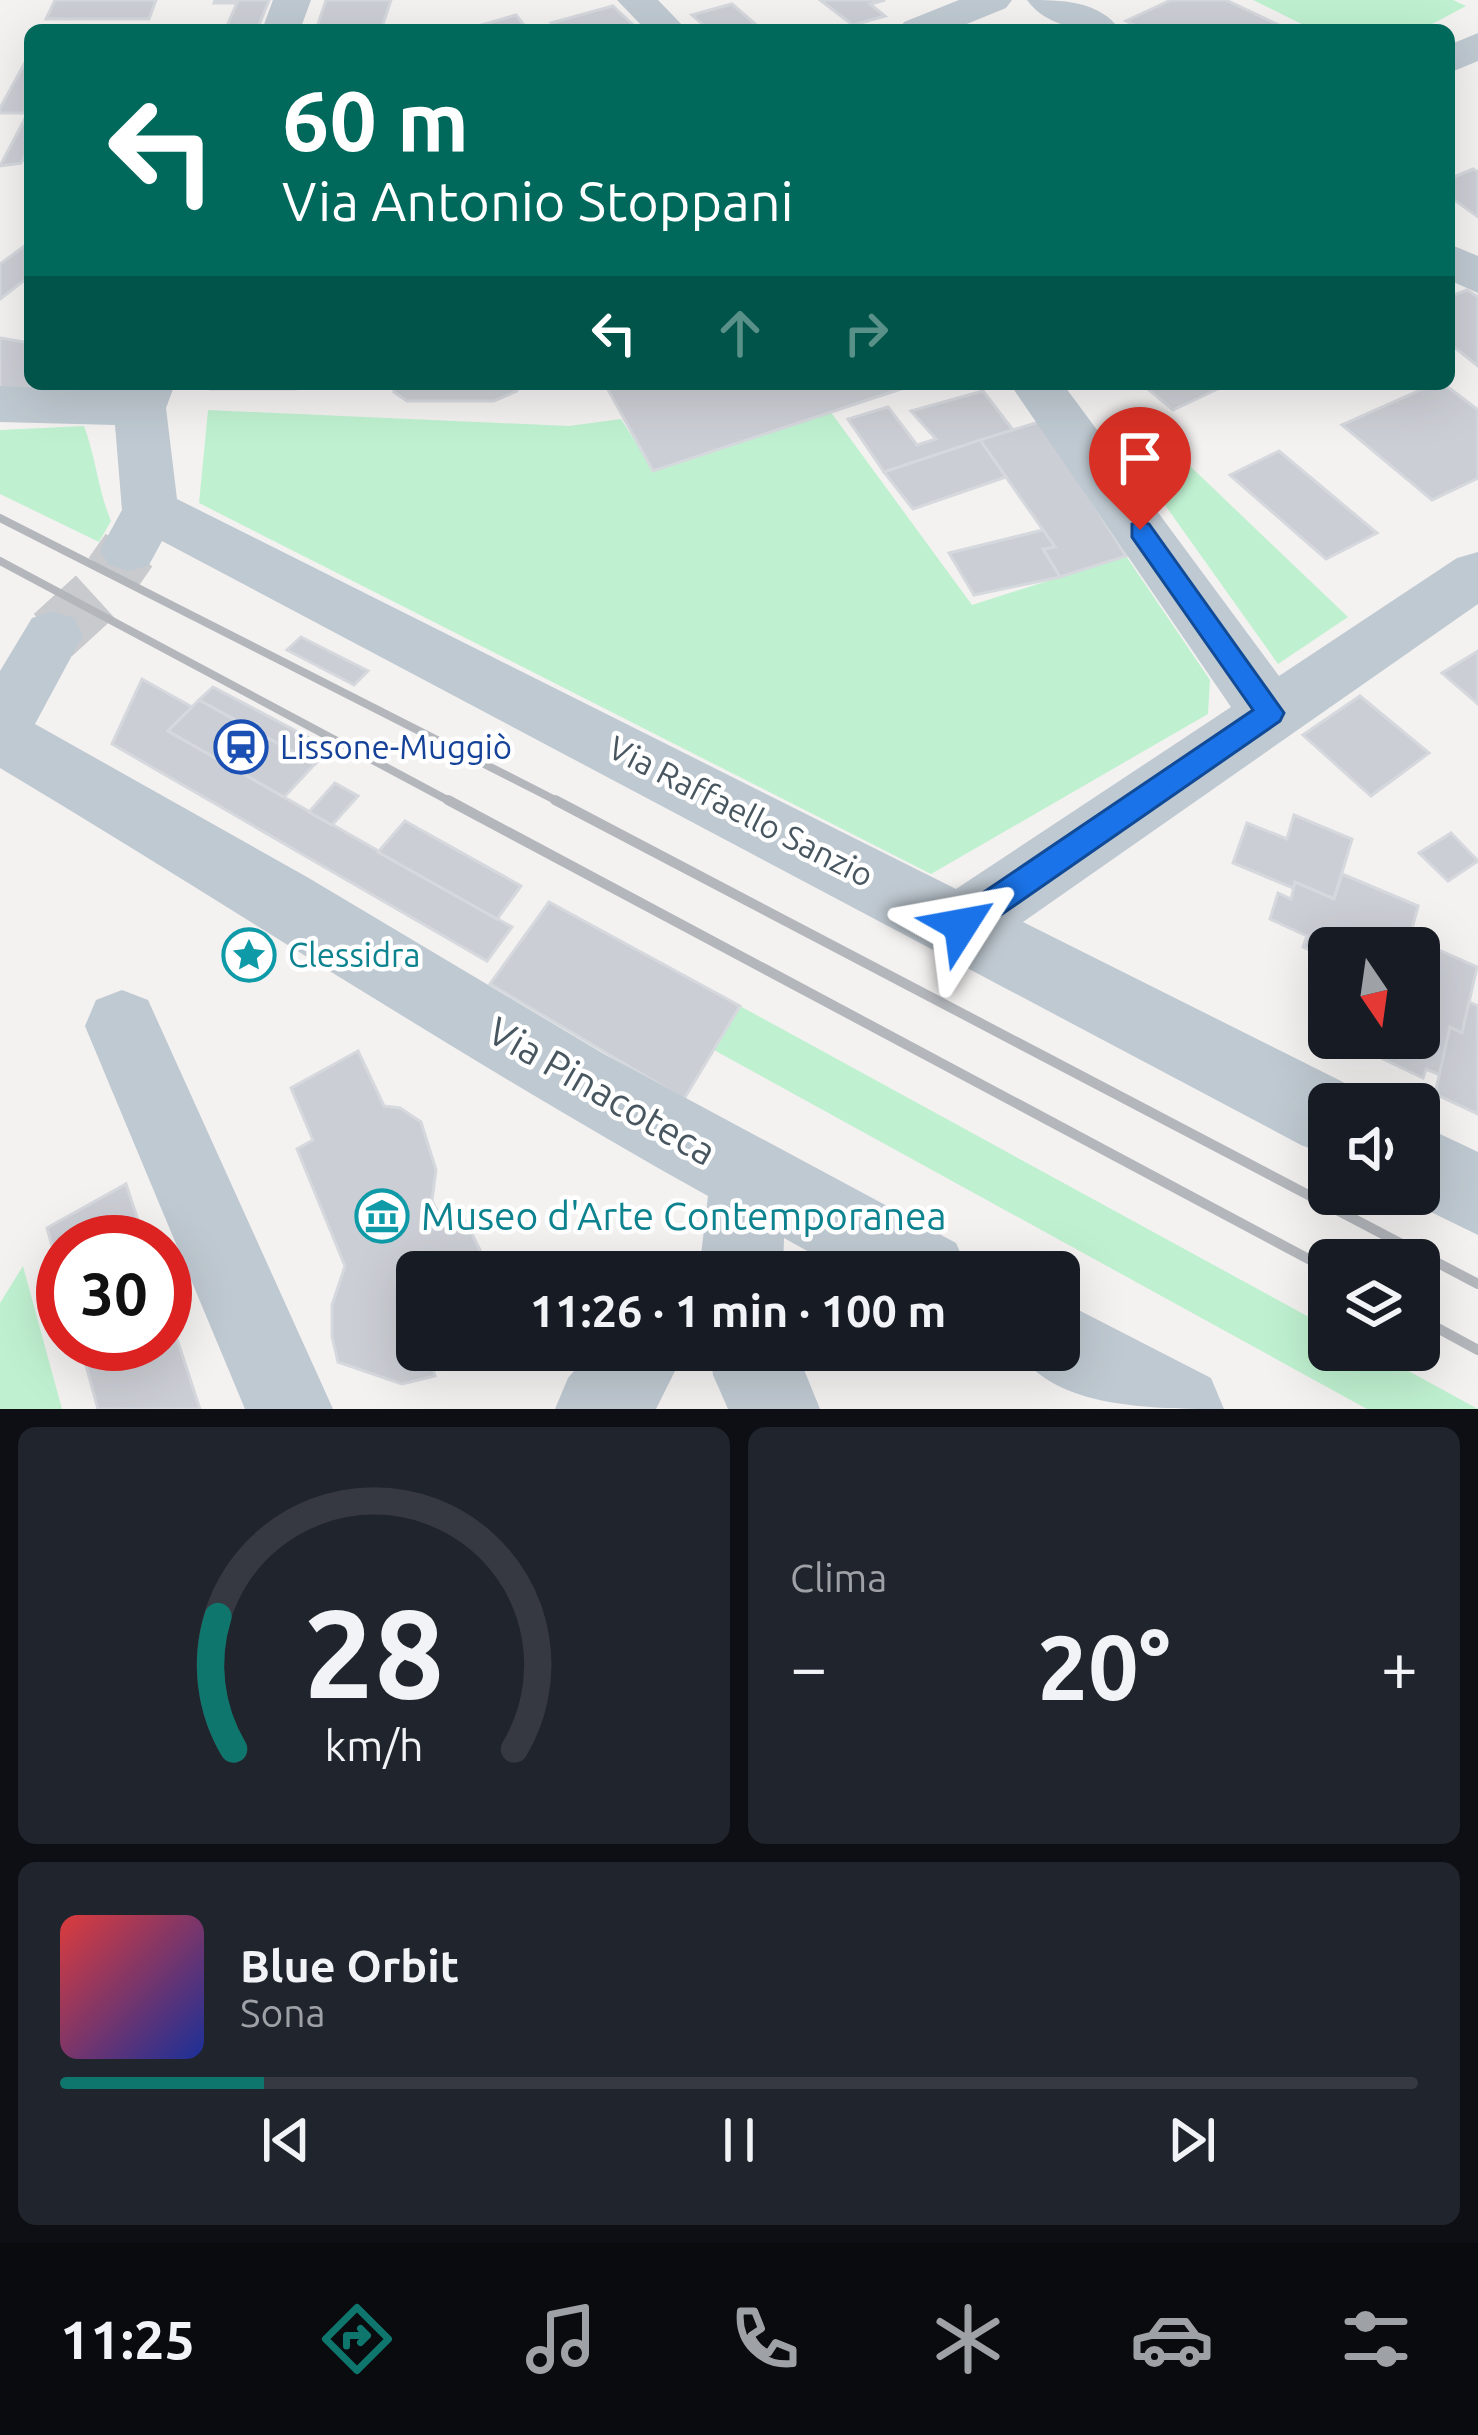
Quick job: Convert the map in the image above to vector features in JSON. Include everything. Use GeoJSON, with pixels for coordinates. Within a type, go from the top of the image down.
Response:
{"type":"FeatureCollection","features":[{"type":"Feature","properties":{"kind":"street"},"geometry":{"type":"LineString","coordinates":[[636,0],[662,24]]}},
{"type":"Feature","properties":{"kind":"street"},"geometry":{"type":"LineString","coordinates":[[933,24],[993,0]]}},
{"type":"Feature","properties":{"kind":"street"},"geometry":{"type":"LineString","coordinates":[[1046,0],[1090,24]]}},
{"type":"Feature","properties":{"kind":"street"},"geometry":{"type":"LineString","coordinates":[[1040,390],[1270,713]]}},
{"type":"Feature","properties":{"kind":"street"},"geometry":{"type":"LineString","coordinates":[[0,404],[144,396]]}},
{"type":"Feature","properties":{"kind":"street","name":"Via Raffaello Sanzio"},"geometry":{"type":"LineString","coordinates":[[144,396],[139,530],[961,925],[1308,1107]]}},
{"type":"Feature","properties":{"kind":"street"},"geometry":{"type":"LineString","coordinates":[[961,925],[1478,574]]}},
{"type":"Feature","properties":{"kind":"street"},"geometry":{"type":"LineString","coordinates":[[6,721],[53,635]]}},
{"type":"Feature","properties":{"kind":"street","name":"Via Pinacoteca"},"geometry":{"type":"LineString","coordinates":[[6,721],[282,900],[577,1081],[888,1251]]}},
{"type":"Feature","properties":{"kind":"street"},"geometry":{"type":"LineString","coordinates":[[122,1026],[289,1409]]}},
{"type":"Feature","properties":{"kind":"street"},"geometry":{"type":"LineString","coordinates":[[1440,1175],[1478,1195]]}},
{"type":"Feature","properties":{"kind":"street"},"geometry":{"type":"LineString","coordinates":[[743,1251],[754,1178]]}},
{"type":"Feature","properties":{"kind":"street"},"geometry":{"type":"LineString","coordinates":[[1080,1354],[1180,1409]]}},
{"type":"Feature","properties":{"kind":"street"},"geometry":{"type":"LineString","coordinates":[[756,1371],[776,1409]]}},
{"type":"Feature","properties":{"kind":"green space"},"geometry":{"type":"Polygon","coordinates":[[[1253,0],[1453,0],[1466,6],[1432,24],[1302,24],[1253,0]]]}},
{"type":"Feature","properties":{"kind":"green space"},"geometry":{"type":"Polygon","coordinates":[[[208,410],[569,426],[621,419],[654,471],[830,411],[972,605],[1126,556],[1210,680],[1208,714],[931,874],[199,503],[208,410]]]}},
{"type":"Feature","properties":{"kind":"green space"},"geometry":{"type":"Polygon","coordinates":[[[84,426],[111,521],[99,542],[0,494],[0,430],[84,426]]]}},
{"type":"Feature","properties":{"kind":"green space"},"geometry":{"type":"Polygon","coordinates":[[[1168,445],[1348,617],[1278,664],[1133,460],[1168,445]]]}},
{"type":"Feature","properties":{"kind":"green space"},"geometry":{"type":"Polygon","coordinates":[[[740,1006],[1308,1317],[1308,1371],[1408,1371],[1478,1409],[1367,1409],[714,1050],[740,1006]]]}},
{"type":"Feature","properties":{"kind":"green space"},"geometry":{"type":"Polygon","coordinates":[[[23,1266],[36,1314],[36,1371],[52,1371],[62,1409],[0,1409],[0,1303],[23,1266]]]}},
{"type":"Feature","properties":{"kind":"building"},"geometry":{"type":"Polygon","coordinates":[[[55,0],[156,0],[149,19],[46,19],[55,0]]]}},
{"type":"Feature","properties":{"kind":"building"},"geometry":{"type":"Polygon","coordinates":[[[269,0],[259,24],[228,24],[237,3],[214,3],[269,0]]]}},
{"type":"Feature","properties":{"kind":"building"},"geometry":{"type":"Polygon","coordinates":[[[326,0],[391,0],[383,24],[318,24],[326,0]]]}},
{"type":"Feature","properties":{"kind":"building"},"geometry":{"type":"Polygon","coordinates":[[[820,0],[885,0],[870,4],[885,16],[852,24],[820,0]]]}},
{"type":"Feature","properties":{"kind":"building"},"geometry":{"type":"Polygon","coordinates":[[[1171,0],[1226,0],[1276,24],[1132,24],[1126,21],[1171,0]]]}},
{"type":"Feature","properties":{"kind":"building"},"geometry":{"type":"Polygon","coordinates":[[[732,4],[755,24],[702,24],[692,15],[732,4]]]}},
{"type":"Feature","properties":{"kind":"building"},"geometry":{"type":"Polygon","coordinates":[[[613,6],[632,24],[552,24],[613,6]]]}},
{"type":"Feature","properties":{"kind":"building"},"geometry":{"type":"Polygon","coordinates":[[[516,15],[523,24],[485,24],[516,15]]]}},
{"type":"Feature","properties":{"kind":"building"},"geometry":{"type":"Polygon","coordinates":[[[24,64],[24,113],[0,113],[24,64]]]}},
{"type":"Feature","properties":{"kind":"building"},"geometry":{"type":"Polygon","coordinates":[[[24,121],[24,158],[21,163],[0,166],[24,121]]]}},
{"type":"Feature","properties":{"kind":"building"},"geometry":{"type":"Polygon","coordinates":[[[1473,169],[1478,172],[1478,217],[1455,200],[1455,176],[1473,169]]]}},
{"type":"Feature","properties":{"kind":"building"},"geometry":{"type":"Polygon","coordinates":[[[24,246],[24,281],[0,299],[0,264],[24,246]]]}},
{"type":"Feature","properties":{"kind":"building"},"geometry":{"type":"Polygon","coordinates":[[[1467,290],[1478,297],[1478,366],[1455,348],[1455,295],[1467,290]]]}},
{"type":"Feature","properties":{"kind":"building"},"geometry":{"type":"Polygon","coordinates":[[[0,338],[24,342],[24,388],[0,388],[0,338]]]}},
{"type":"Feature","properties":{"kind":"building"},"geometry":{"type":"Polygon","coordinates":[[[517,390],[494,401],[407,401],[394,392],[517,390]]]}},
{"type":"Feature","properties":{"kind":"building"},"geometry":{"type":"Polygon","coordinates":[[[608,390],[898,390],[653,471],[608,390]]]}},
{"type":"Feature","properties":{"kind":"building"},"geometry":{"type":"Polygon","coordinates":[[[1149,390],[1215,390],[1173,410],[1149,390]]]}},
{"type":"Feature","properties":{"kind":"building"},"geometry":{"type":"Polygon","coordinates":[[[1421,390],[1452,390],[1478,410],[1478,478],[1432,500],[1342,425],[1421,390]]]}},
{"type":"Feature","properties":{"kind":"building"},"geometry":{"type":"Polygon","coordinates":[[[983,391],[1013,430],[884,472],[848,419],[888,407],[917,445],[936,439],[911,411],[983,391]]]}},
{"type":"Feature","properties":{"kind":"building"},"geometry":{"type":"Polygon","coordinates":[[[1042,421],[1126,556],[1060,577],[1043,549],[1055,547],[980,440],[1042,421]]]}},
{"type":"Feature","properties":{"kind":"building"},"geometry":{"type":"Polygon","coordinates":[[[980,440],[1006,477],[913,509],[884,472],[980,440]]]}},
{"type":"Feature","properties":{"kind":"building"},"geometry":{"type":"Polygon","coordinates":[[[1279,451],[1377,533],[1326,559],[1230,475],[1279,451]]]}},
{"type":"Feature","properties":{"kind":"building"},"geometry":{"type":"Polygon","coordinates":[[[1043,530],[1055,547],[1043,549],[1060,577],[974,595],[949,553],[1043,530]]]}},
{"type":"Feature","properties":{"kind":"building"},"geometry":{"type":"Polygon","coordinates":[[[301,637],[368,671],[354,685],[287,650],[301,637]]]}},
{"type":"Feature","properties":{"kind":"building"},"geometry":{"type":"Polygon","coordinates":[[[1478,651],[1478,704],[1442,673],[1478,651]]]}},
{"type":"Feature","properties":{"kind":"building"},"geometry":{"type":"Polygon","coordinates":[[[142,679],[192,707],[168,731],[512,927],[487,961],[112,744],[142,679]]]}},
{"type":"Feature","properties":{"kind":"building"},"geometry":{"type":"Polygon","coordinates":[[[213,687],[328,748],[315,764],[199,700],[213,687]]]}},
{"type":"Feature","properties":{"kind":"building"},"geometry":{"type":"Polygon","coordinates":[[[1360,696],[1429,753],[1371,796],[1303,735],[1360,696]]]}},
{"type":"Feature","properties":{"kind":"building"},"geometry":{"type":"Polygon","coordinates":[[[199,700],[315,764],[284,797],[168,731],[199,700]]]}},
{"type":"Feature","properties":{"kind":"building"},"geometry":{"type":"Polygon","coordinates":[[[335,783],[358,796],[332,825],[309,812],[335,783]]]}},
{"type":"Feature","properties":{"kind":"building"},"geometry":{"type":"Polygon","coordinates":[[[1294,815],[1352,839],[1334,899],[1233,863],[1247,823],[1287,839],[1294,815]]]}},
{"type":"Feature","properties":{"kind":"building"},"geometry":{"type":"Polygon","coordinates":[[[405,821],[521,886],[497,919],[378,852],[405,821]]]}},
{"type":"Feature","properties":{"kind":"building"},"geometry":{"type":"Polygon","coordinates":[[[1451,833],[1478,861],[1448,881],[1419,853],[1451,833]]]}},
{"type":"Feature","properties":{"kind":"building"},"geometry":{"type":"Polygon","coordinates":[[[1342,874],[1418,906],[1412,927],[1308,927],[1308,949],[1303,947],[1307,936],[1270,919],[1278,893],[1291,899],[1295,882],[1334,899],[1342,874]]]}},
{"type":"Feature","properties":{"kind":"building"},"geometry":{"type":"Polygon","coordinates":[[[549,902],[740,1006],[684,1099],[490,984],[549,902]]]}},
{"type":"Feature","properties":{"kind":"building"},"geometry":{"type":"Polygon","coordinates":[[[1440,950],[1477,967],[1462,1033],[1450,1027],[1440,1075],[1426,1069],[1423,1078],[1383,1059],[1440,1059],[1440,950]]]}},
{"type":"Feature","properties":{"kind":"building"},"geometry":{"type":"Polygon","coordinates":[[[1469,1002],[1478,1006],[1478,1114],[1440,1096],[1437,1083],[1450,1027],[1462,1033],[1469,1002]]]}},
{"type":"Feature","properties":{"kind":"building","name":"Museo d'Arte Contemporanea"},"geometry":{"type":"Polygon","coordinates":[[[358,1051],[384,1106],[400,1108],[421,1122],[436,1170],[432,1201],[443,1222],[460,1210],[480,1251],[396,1251],[396,1371],[434,1371],[435,1376],[402,1384],[338,1362],[332,1305],[345,1266],[297,1149],[313,1140],[291,1088],[358,1051]]]}},
{"type":"Feature","properties":{"kind":"building"},"geometry":{"type":"Polygon","coordinates":[[[126,1184],[136,1215],[70,1215],[126,1184]]]}},
{"type":"Feature","properties":{"kind":"building"},"geometry":{"type":"Polygon","coordinates":[[[87,1371],[187,1371],[200,1409],[98,1409],[87,1371]]]}},
{"type":"Feature","properties":{"kind":"tunnel"},"geometry":{"type":"LineString","coordinates":[[53,635],[99,593],[129,550]]}},
{"type":"Feature","properties":{"kind":"railway"},"geometry":{"type":"LineString","coordinates":[[0,518],[561,803]]}},
{"type":"Feature","properties":{"kind":"railway"},"geometry":{"type":"LineString","coordinates":[[0,561],[453,803]]}},
{"type":"Feature","properties":{"kind":"railway"},"geometry":{"type":"LineString","coordinates":[[448,800],[1308,1259]]}},
{"type":"Feature","properties":{"kind":"railway"},"geometry":{"type":"LineString","coordinates":[[555,800],[1478,1284]]}},
{"type":"Feature","properties":{"kind":"railway"},"geometry":{"type":"LineString","coordinates":[[1440,1329],[1478,1350]]}},
{"type":"Feature","properties":{"kind":"place","name":"Lissone-Muggiò"},"geometry":{"type":"Point","coordinates":[241,747]}},
{"type":"Feature","properties":{"kind":"place","name":"Clessidra"},"geometry":{"type":"Point","coordinates":[249,955]}},
{"type":"Feature","properties":{"kind":"place","name":"Museo d'Arte Contemporanea"},"geometry":{"type":"Point","coordinates":[382,1216]}},
{"type":"Feature","properties":{"kind":"route"},"geometry":{"type":"LineString","coordinates":[[961,925],[1270,713],[1140,530]]}}]}
